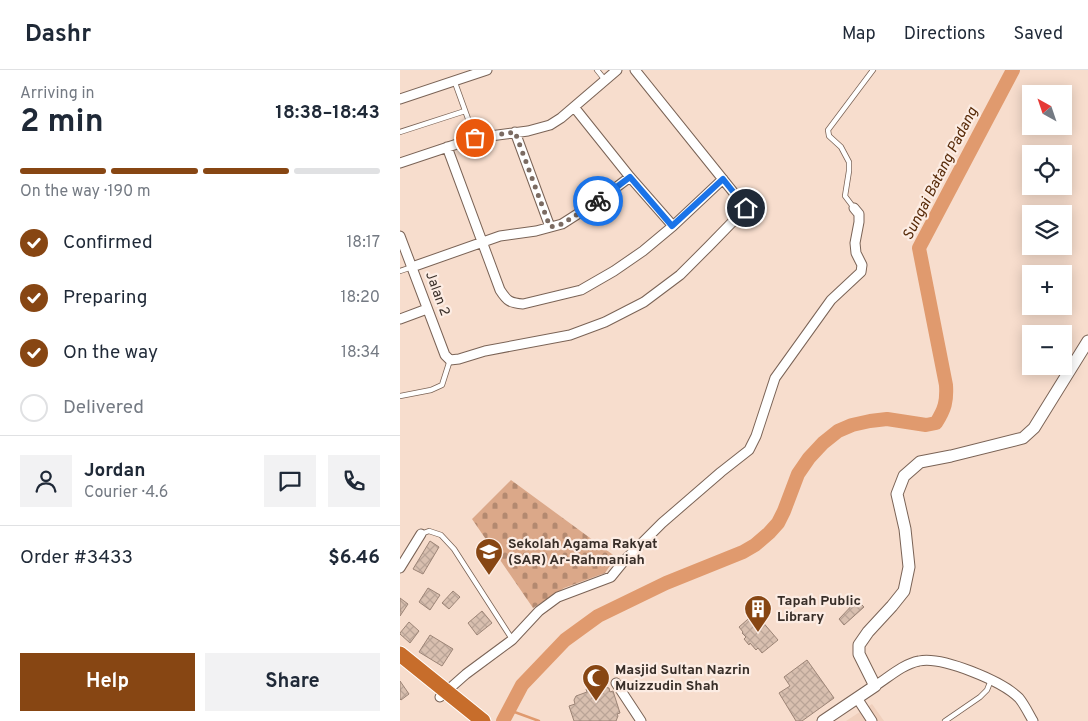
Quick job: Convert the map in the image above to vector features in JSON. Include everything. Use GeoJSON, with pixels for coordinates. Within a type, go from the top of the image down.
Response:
{"type":"FeatureCollection","features":[{"type":"Feature","properties":{"kind":"highway"},"geometry":{"type":"LineString","coordinates":[[400,654],[443,694],[476,720]]}},
{"type":"Feature","properties":{"kind":"highway"},"geometry":{"type":"LineString","coordinates":[[400,666],[443,694]]}},
{"type":"Feature","properties":{"kind":"street"},"geometry":{"type":"LineString","coordinates":[[400,99],[486,70]]}},
{"type":"Feature","properties":{"kind":"street"},"geometry":{"type":"LineString","coordinates":[[400,163],[475,138],[528,131],[550,125],[561,118],[617,70]]}},
{"type":"Feature","properties":{"kind":"street"},"geometry":{"type":"LineString","coordinates":[[450,360],[485,351],[570,335],[606,322],[644,302],[680,275],[746,208],[635,70]]}},
{"type":"Feature","properties":{"kind":"street"},"geometry":{"type":"LineString","coordinates":[[574,107],[672,226]]}},
{"type":"Feature","properties":{"kind":"street"},"geometry":{"type":"LineString","coordinates":[[515,132],[550,227]]}},
{"type":"Feature","properties":{"kind":"street"},"geometry":{"type":"LineString","coordinates":[[447,147],[500,290],[513,303],[523,304],[581,290],[614,271],[672,226],[723,179]]}},
{"type":"Feature","properties":{"kind":"street"},"geometry":{"type":"LineString","coordinates":[[412,267],[500,236],[536,231],[562,224],[598,201],[630,177]]}},
{"type":"Feature","properties":{"kind":"street"},"geometry":{"type":"LineString","coordinates":[[443,694],[466,674],[512,640],[539,611],[558,596],[611,577],[624,561],[662,523],[721,472],[750,450],[775,378],[832,300],[861,272],[862,265],[856,253],[855,243],[859,214],[854,208]]}},
{"type":"Feature","properties":{"kind":"street","name":"Jalan 2"},"geometry":{"type":"LineString","coordinates":[[400,236],[444,355],[450,360]]}},
{"type":"Feature","properties":{"kind":"street"},"geometry":{"type":"LineString","coordinates":[[400,318],[428,309]]}},
{"type":"Feature","properties":{"kind":"street"},"geometry":{"type":"LineString","coordinates":[[876,686],[859,654],[860,645],[868,632],[904,591],[908,567],[905,529],[897,494],[904,476],[920,462],[961,454],[1023,438],[1034,428],[1088,341]]}},
{"type":"Feature","properties":{"kind":"street"},"geometry":{"type":"LineString","coordinates":[[400,568],[421,534]]}},
{"type":"Feature","properties":{"kind":"street"},"geometry":{"type":"LineString","coordinates":[[823,721],[905,667],[918,661],[931,660],[948,663],[991,680],[1008,690],[1019,699],[1033,721]]}},
{"type":"Feature","properties":{"kind":"street"},"geometry":{"type":"LineString","coordinates":[[616,683],[641,721]]}},
{"type":"Feature","properties":{"kind":"street"},"geometry":{"type":"LineString","coordinates":[[857,698],[872,721]]}},
{"type":"Feature","properties":{"kind":"lane"},"geometry":{"type":"LineString","coordinates":[[597,70],[605,80]]}},
{"type":"Feature","properties":{"kind":"lane"},"geometry":{"type":"LineString","coordinates":[[854,208],[846,196],[849,171],[848,162],[841,147],[829,136],[828,130],[873,70]]}},
{"type":"Feature","properties":{"kind":"lane"},"geometry":{"type":"LineString","coordinates":[[454,80],[475,138]]}},
{"type":"Feature","properties":{"kind":"lane"},"geometry":{"type":"LineString","coordinates":[[400,132],[465,111]]}},
{"type":"Feature","properties":{"kind":"lane"},"geometry":{"type":"LineString","coordinates":[[400,271],[412,267]]}},
{"type":"Feature","properties":{"kind":"lane"},"geometry":{"type":"LineString","coordinates":[[400,396],[431,390],[442,384],[450,360]]}},
{"type":"Feature","properties":{"kind":"lane"},"geometry":{"type":"LineString","coordinates":[[421,534],[429,532],[441,534],[454,549],[512,640]]}},
{"type":"Feature","properties":{"kind":"lane"},"geometry":{"type":"LineString","coordinates":[[945,721],[980,697],[987,690],[991,680]]}},
{"type":"Feature","properties":{"kind":"shaded area"},"geometry":{"type":"Polygon","coordinates":[[[872,704],[884,721],[846,721],[872,704]]]}},
{"type":"Feature","properties":{"kind":"green space"},"geometry":{"type":"Polygon","coordinates":[[[511,480],[616,557],[605,573],[564,588],[533,608],[472,519],[511,480]]]}},
{"type":"Feature","properties":{"kind":"building"},"geometry":{"type":"Polygon","coordinates":[[[430,541],[439,547],[423,574],[413,569],[430,541]]]}},
{"type":"Feature","properties":{"kind":"building"},"geometry":{"type":"Polygon","coordinates":[[[428,588],[440,595],[430,610],[419,602],[428,588]]]}},
{"type":"Feature","properties":{"kind":"building"},"geometry":{"type":"Polygon","coordinates":[[[453,591],[460,597],[449,609],[442,603],[453,591]]]}},
{"type":"Feature","properties":{"kind":"building"},"geometry":{"type":"Polygon","coordinates":[[[400,598],[408,604],[400,616],[400,598]]]}},
{"type":"Feature","properties":{"kind":"building"},"geometry":{"type":"Polygon","coordinates":[[[857,600],[864,607],[844,625],[839,619],[857,600]]]}},
{"type":"Feature","properties":{"kind":"building"},"geometry":{"type":"Polygon","coordinates":[[[482,611],[492,623],[477,635],[468,623],[482,611]]]}},
{"type":"Feature","properties":{"kind":"building","name":"Tapah Public Library"},"geometry":{"type":"Polygon","coordinates":[[[755,613],[778,640],[762,653],[758,648],[756,650],[750,643],[749,645],[739,627],[755,613]]]}},
{"type":"Feature","properties":{"kind":"building"},"geometry":{"type":"Polygon","coordinates":[[[409,622],[419,631],[410,643],[400,634],[409,622]]]}},
{"type":"Feature","properties":{"kind":"building"},"geometry":{"type":"Polygon","coordinates":[[[430,635],[453,649],[442,666],[419,652],[430,635]]]}},
{"type":"Feature","properties":{"kind":"building"},"geometry":{"type":"Polygon","coordinates":[[[807,660],[834,698],[802,721],[796,721],[779,693],[790,686],[784,677],[807,660]]]}},
{"type":"Feature","properties":{"kind":"building"},"geometry":{"type":"Polygon","coordinates":[[[400,681],[409,694],[401,700],[400,699],[400,681]]]}},
{"type":"Feature","properties":{"kind":"building","name":"Masjid Sultan Nazrin Muizzudin Shah"},"geometry":{"type":"Polygon","coordinates":[[[593,686],[595,690],[604,687],[609,688],[610,692],[613,691],[620,713],[617,714],[616,721],[574,721],[569,706],[575,704],[576,696],[587,692],[586,689],[593,686]]]}},
{"type":"Feature","properties":{"kind":"waterway","name":"Sungai Batang Padang"},"geometry":{"type":"LineString","coordinates":[[503,721],[522,685],[565,640],[598,616],[666,583],[743,552],[769,533],[778,523],[784,511],[798,474],[809,458],[838,431],[852,425],[887,419],[926,425],[936,423],[945,405],[946,385],[919,248],[1013,70]]}},
{"type":"Feature","properties":{"kind":"waterway"},"geometry":{"type":"LineString","coordinates":[[509,710],[539,721]]}},
{"type":"Feature","properties":{"kind":"way so far"},"geometry":{"type":"LineString","coordinates":[[475,138],[515,132],[550,227],[562,224],[598,201]]}},
{"type":"Feature","properties":{"kind":"place","name":"Sekolah Agama Rakyat (SAR) Ar-Rahmaniah"},"geometry":{"type":"Point","coordinates":[489,576]}},
{"type":"Feature","properties":{"kind":"place","name":"Tapah Public Library"},"geometry":{"type":"Point","coordinates":[758,633]}},
{"type":"Feature","properties":{"kind":"place","name":"Masjid Sultan Nazrin Muizzudin Shah"},"geometry":{"type":"Point","coordinates":[596,702]}},
{"type":"Feature","properties":{"kind":"route"},"geometry":{"type":"LineString","coordinates":[[598,201],[630,177],[672,226],[723,179],[746,208]]}}]}
